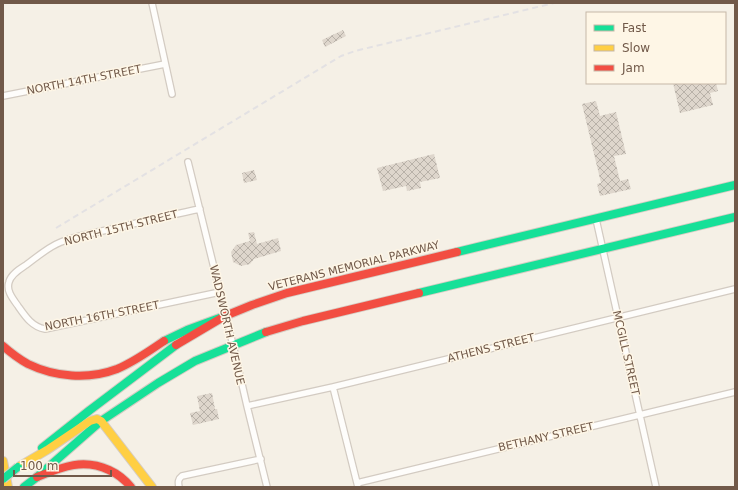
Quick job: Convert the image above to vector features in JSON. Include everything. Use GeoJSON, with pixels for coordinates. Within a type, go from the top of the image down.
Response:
{"type":"FeatureCollection","features":[{"type":"Feature","properties":{"kind":"main road","name":"VETERANS MEMORIAL PARKWAY"},"geometry":{"type":"LineString","coordinates":[[3,480],[90,410],[172,348],[225,316],[259,302],[287,293],[735,185]]}},
{"type":"Feature","properties":{"kind":"main road"},"geometry":{"type":"LineString","coordinates":[[24,487],[101,421],[158,382],[195,361],[265,332],[303,321],[735,217]]}},
{"type":"Feature","properties":{"kind":"main road"},"geometry":{"type":"LineString","coordinates":[[3,346],[17,357],[47,372],[70,375],[96,374],[116,369],[190,328],[225,316]]}},
{"type":"Feature","properties":{"kind":"main road"},"geometry":{"type":"LineString","coordinates":[[19,466],[47,450],[90,421],[97,419],[101,421],[152,487]]}},
{"type":"Feature","properties":{"kind":"main road"},"geometry":{"type":"LineString","coordinates":[[3,461],[8,487]]}},
{"type":"Feature","properties":{"kind":"main road"},"geometry":{"type":"LineString","coordinates":[[37,477],[68,465],[82,463],[97,464],[118,475],[130,487]]}},
{"type":"Feature","properties":{"kind":"street"},"geometry":{"type":"LineString","coordinates":[[152,3],[172,94]]}},
{"type":"Feature","properties":{"kind":"street","name":"NORTH 14TH STREET"},"geometry":{"type":"LineString","coordinates":[[3,96],[166,64]]}},
{"type":"Feature","properties":{"kind":"street","name":"WADSWORTH AVENUE"},"geometry":{"type":"LineString","coordinates":[[188,162],[267,487]]}},
{"type":"Feature","properties":{"kind":"street","name":"NORTH 15TH STREET"},"geometry":{"type":"LineString","coordinates":[[8,283],[14,273],[60,242],[84,235],[200,209]]}},
{"type":"Feature","properties":{"kind":"street","name":"MCGILL STREET"},"geometry":{"type":"LineString","coordinates":[[596,219],[656,487]]}},
{"type":"Feature","properties":{"kind":"street","name":"NORTH 16TH STREET"},"geometry":{"type":"LineString","coordinates":[[8,283],[10,295],[26,316],[35,326],[45,329],[220,292]]}},
{"type":"Feature","properties":{"kind":"street","name":"ATHENS STREET"},"geometry":{"type":"LineString","coordinates":[[247,406],[333,387],[735,289]]}},
{"type":"Feature","properties":{"kind":"street"},"geometry":{"type":"LineString","coordinates":[[333,387],[357,485]]}},
{"type":"Feature","properties":{"kind":"street","name":"BETHANY STREET"},"geometry":{"type":"LineString","coordinates":[[357,485],[639,414],[735,392]]}},
{"type":"Feature","properties":{"kind":"street"},"geometry":{"type":"LineString","coordinates":[[179,487],[179,479],[182,476],[260,459]]}},
{"type":"Feature","properties":{"kind":"building"},"geometry":{"type":"Polygon","coordinates":[[[343,30],[346,36],[325,47],[322,40],[343,30]]]}},
{"type":"Feature","properties":{"kind":"building"},"geometry":{"type":"Polygon","coordinates":[[[673,84],[716,84],[718,91],[710,93],[713,105],[680,113],[673,84]]]}},
{"type":"Feature","properties":{"kind":"building"},"geometry":{"type":"Polygon","coordinates":[[[596,101],[600,116],[616,112],[626,154],[614,156],[620,181],[628,179],[631,189],[600,196],[597,184],[601,183],[582,104],[596,101]]]}},
{"type":"Feature","properties":{"kind":"building"},"geometry":{"type":"Polygon","coordinates":[[[434,154],[440,178],[420,182],[421,188],[407,191],[406,186],[383,191],[377,168],[434,154]]]}},
{"type":"Feature","properties":{"kind":"building"},"geometry":{"type":"Polygon","coordinates":[[[254,170],[257,180],[244,183],[242,173],[254,170]]]}},
{"type":"Feature","properties":{"kind":"building"},"geometry":{"type":"Polygon","coordinates":[[[254,232],[257,244],[278,238],[281,251],[254,259],[250,264],[241,266],[233,262],[231,252],[236,245],[250,241],[248,233],[254,232]]]}},
{"type":"Feature","properties":{"kind":"building"},"geometry":{"type":"Polygon","coordinates":[[[212,393],[215,409],[217,409],[219,419],[193,425],[190,413],[200,411],[197,396],[212,393]]]}},
{"type":"Feature","properties":{"kind":"railway"},"geometry":{"type":"LineString","coordinates":[[56,228],[341,56],[355,51],[554,3]]}},
{"type":"Feature","properties":{"kind":"traffic: fast"},"geometry":{"type":"LineString","coordinates":[[457,252],[735,185]]}},
{"type":"Feature","properties":{"kind":"traffic: fast"},"geometry":{"type":"LineString","coordinates":[[419,293],[735,217]]}},
{"type":"Feature","properties":{"kind":"traffic: fast"},"geometry":{"type":"LineString","coordinates":[[164,341],[187,330],[225,316]]}},
{"type":"Feature","properties":{"kind":"traffic: fast"},"geometry":{"type":"LineString","coordinates":[[24,487],[101,421],[158,383],[195,361],[266,332]]}},
{"type":"Feature","properties":{"kind":"traffic: fast"},"geometry":{"type":"LineString","coordinates":[[42,448],[176,345]]}},
{"type":"Feature","properties":{"kind":"traffic: fast"},"geometry":{"type":"LineString","coordinates":[[3,479],[18,467]]}},
{"type":"Feature","properties":{"kind":"traffic: slow"},"geometry":{"type":"LineString","coordinates":[[20,466],[90,421],[97,419],[101,421],[152,487]]}},
{"type":"Feature","properties":{"kind":"traffic: slow"},"geometry":{"type":"LineString","coordinates":[[3,461],[8,487]]}},
{"type":"Feature","properties":{"kind":"traffic: jam"},"geometry":{"type":"LineString","coordinates":[[176,345],[225,316],[287,293],[457,252]]}},
{"type":"Feature","properties":{"kind":"traffic: jam"},"geometry":{"type":"LineString","coordinates":[[266,332],[303,321],[419,293]]}},
{"type":"Feature","properties":{"kind":"traffic: jam"},"geometry":{"type":"LineString","coordinates":[[3,346],[21,360],[38,368],[60,374],[83,376],[95,375],[117,369],[135,360],[164,341]]}},
{"type":"Feature","properties":{"kind":"traffic: jam"},"geometry":{"type":"LineString","coordinates":[[37,477],[64,467],[81,464],[99,466],[121,477],[131,487]]}}]}
